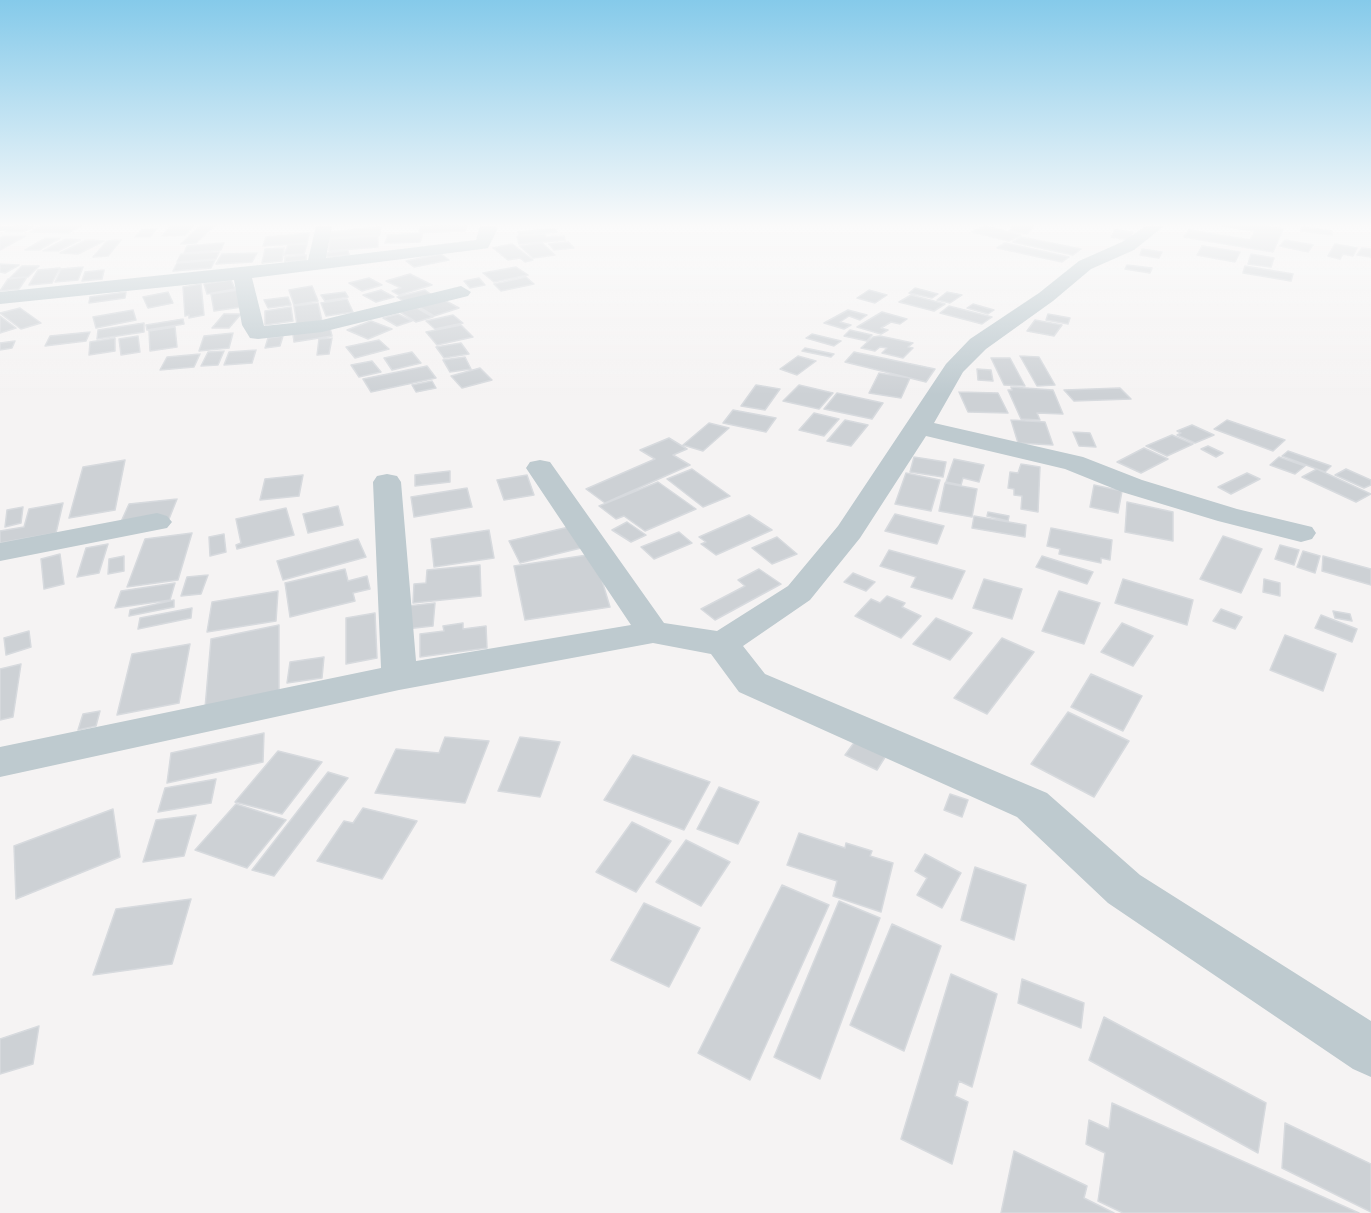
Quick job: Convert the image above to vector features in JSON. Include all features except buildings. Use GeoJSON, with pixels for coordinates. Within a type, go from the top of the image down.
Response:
{"type":"FeatureCollection","features":[{"type":"Feature","properties":{"kind":"street"},"geometry":{"type":"LineString","coordinates":[[0,298],[155,283]]}},
{"type":"Feature","properties":{"kind":"street"},"geometry":{"type":"LineString","coordinates":[[244,283],[252,325],[258,333],[322,326],[460,292]]}},
{"type":"Feature","properties":{"kind":"street"},"geometry":{"type":"LineString","coordinates":[[722,644],[799,593],[849,532],[919,427],[954,369],[978,344],[1064,283]]}},
{"type":"Feature","properties":{"kind":"street"},"geometry":{"type":"LineString","coordinates":[[919,427],[1074,463],[1132,486],[1228,515],[1301,533]]}},
{"type":"Feature","properties":{"kind":"street"},"geometry":{"type":"LineString","coordinates":[[540,468],[653,632]]}},
{"type":"Feature","properties":{"kind":"street"},"geometry":{"type":"LineString","coordinates":[[387,482],[399,677]]}},
{"type":"Feature","properties":{"kind":"street"},"geometry":{"type":"LineString","coordinates":[[0,552],[157,522]]}},
{"type":"Feature","properties":{"kind":"street"},"geometry":{"type":"LineString","coordinates":[[0,762],[399,677],[653,632],[722,644],[752,683],[1032,805],[1124,889],[1371,1051]]}}]}
